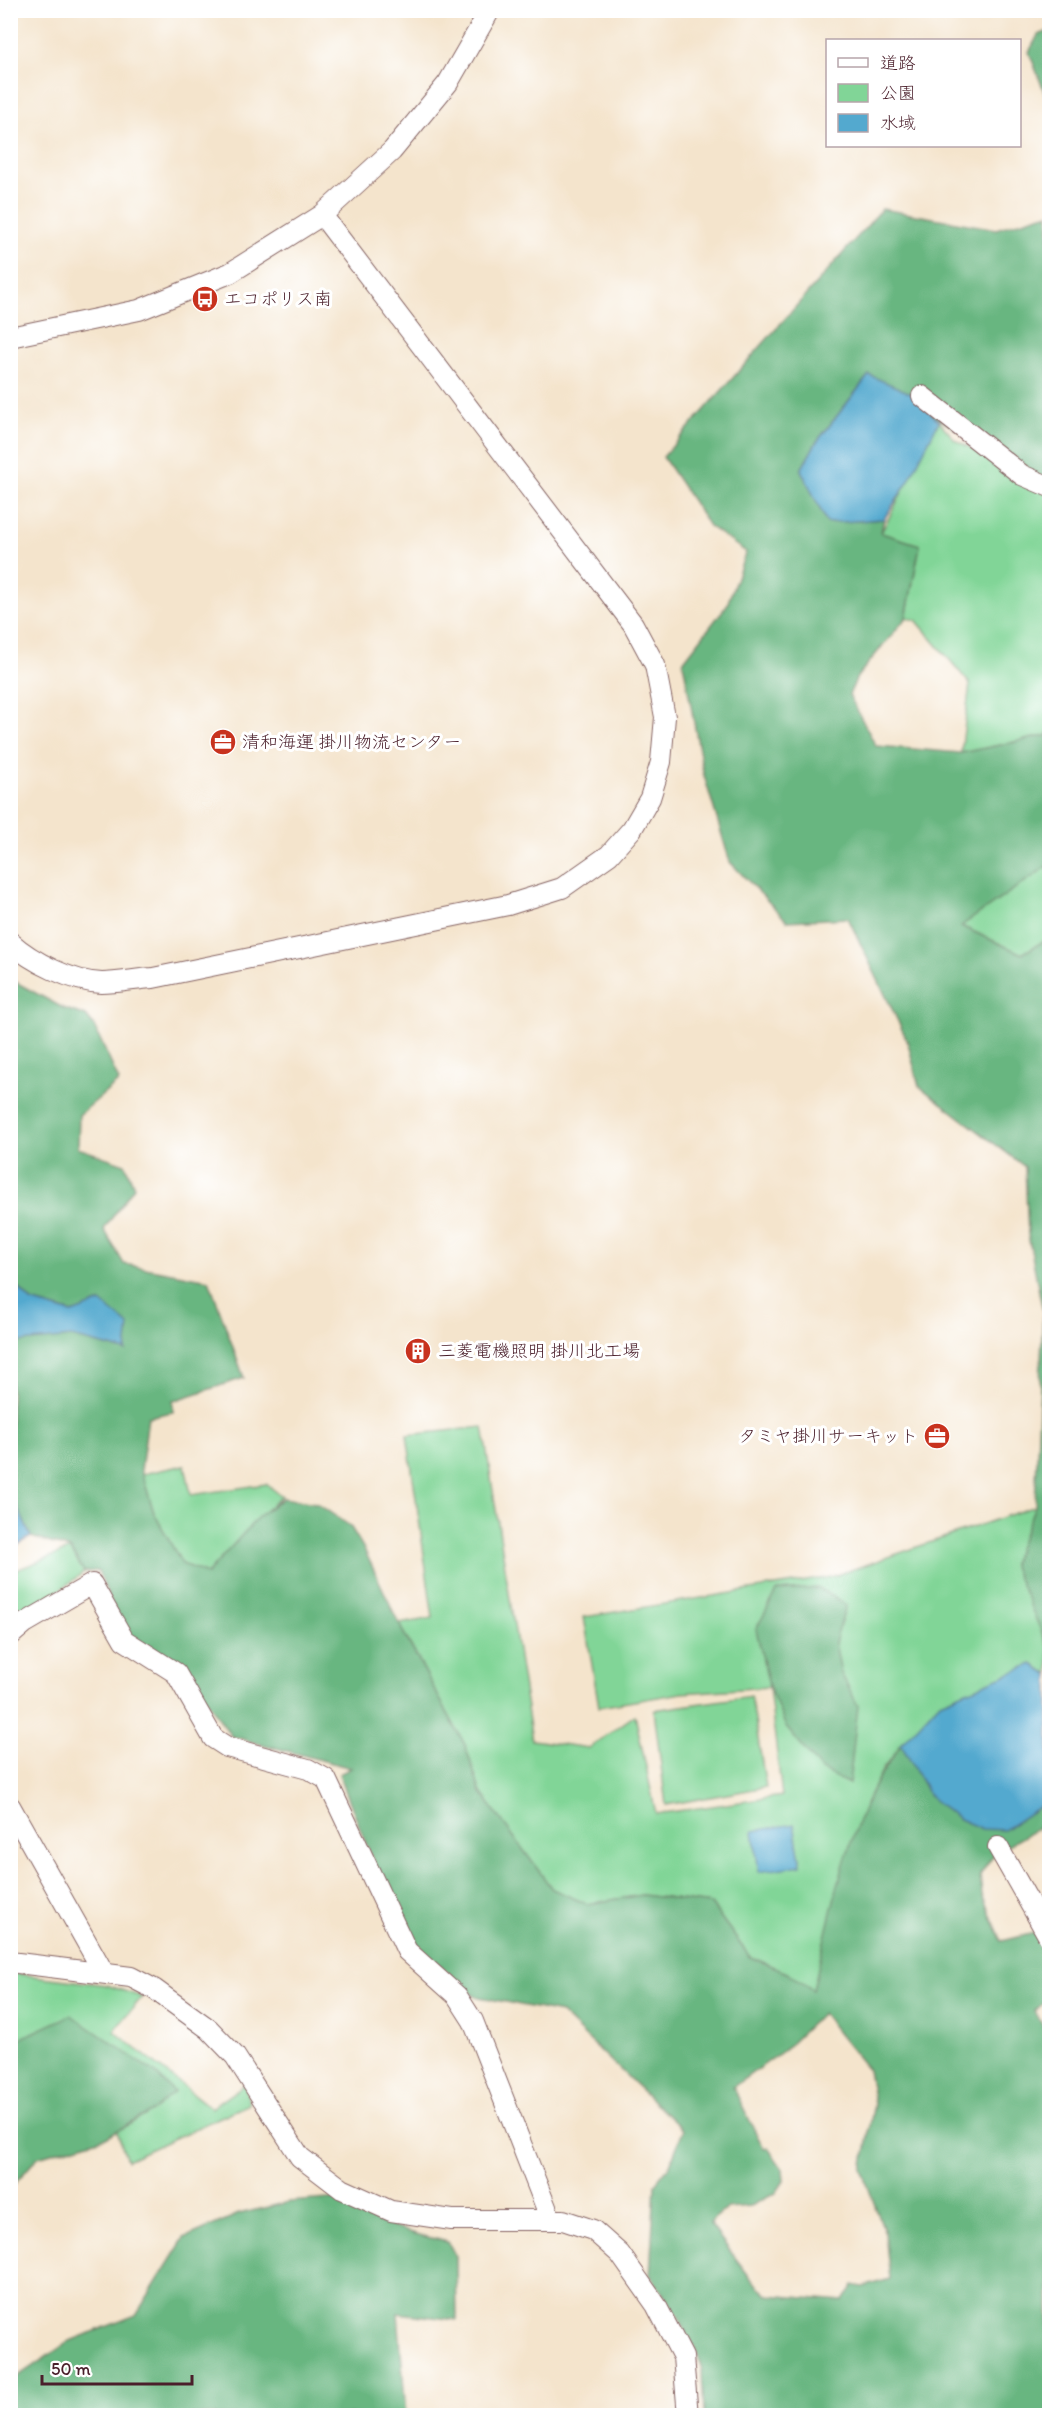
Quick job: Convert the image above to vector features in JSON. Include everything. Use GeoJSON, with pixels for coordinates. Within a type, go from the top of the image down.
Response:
{"type":"FeatureCollection","features":[{"type":"Feature","properties":{"kind":"street"},"geometry":{"type":"LineString","coordinates":[[10,337],[138,310],[230,273],[322,215],[392,151],[427,109],[448,83],[490,10]]}},
{"type":"Feature","properties":{"kind":"street"},"geometry":{"type":"LineString","coordinates":[[10,942],[55,972],[100,983],[153,978],[508,905],[562,888],[609,855],[632,829],[650,798],[661,762],[665,717],[655,665],[633,624],[322,215]]}},
{"type":"Feature","properties":{"kind":"street"},"geometry":{"type":"LineString","coordinates":[[922,396],[1022,475],[1050,487]]}},
{"type":"Feature","properties":{"kind":"street"},"geometry":{"type":"LineString","coordinates":[[10,1636],[25,1623],[92,1584],[124,1640],[176,1673],[213,1738],[227,1747],[308,1769],[326,1779],[407,1951],[457,1996],[473,2021],[551,2220]]}},
{"type":"Feature","properties":{"kind":"street"},"geometry":{"type":"LineString","coordinates":[[10,1806],[105,1973]]}},
{"type":"Feature","properties":{"kind":"street"},"geometry":{"type":"LineString","coordinates":[[998,1847],[1050,1939]]}},
{"type":"Feature","properties":{"kind":"street"},"geometry":{"type":"LineString","coordinates":[[10,1962],[131,1977],[154,1989],[209,2029],[235,2056],[300,2157],[342,2188],[391,2211],[452,2220],[563,2220],[593,2230],[620,2254],[656,2305],[683,2358],[688,2415]]}},
{"type":"Feature","properties":{"kind":"green space"},"geometry":{"type":"Polygon","coordinates":[[[1050,31],[1049,104],[1029,52],[1038,35],[1050,31]]]}},
{"type":"Feature","properties":{"kind":"green space"},"geometry":{"type":"Polygon","coordinates":[[[882,209],[996,229],[1049,213],[1049,487],[869,375],[816,443],[801,470],[827,523],[884,519],[881,533],[920,545],[906,618],[857,677],[849,695],[876,746],[961,753],[1049,735],[1049,865],[961,926],[1022,954],[1049,938],[1049,1649],[1012,1564],[1035,1506],[1043,1312],[1028,1235],[1025,1167],[919,1086],[907,1040],[848,918],[787,921],[730,862],[703,772],[683,662],[727,605],[746,552],[709,526],[663,457],[882,209]]]}},
{"type":"Feature","properties":{"kind":"green space"},"geometry":{"type":"Polygon","coordinates":[[[939,421],[955,440],[1049,487],[1049,735],[961,753],[970,684],[916,620],[906,618],[920,545],[881,533],[939,421]]]}},
{"type":"Feature","properties":{"kind":"green space"},"geometry":{"type":"Polygon","coordinates":[[[1049,865],[1049,938],[1022,954],[961,926],[1049,865]]]}},
{"type":"Feature","properties":{"kind":"green space"},"geometry":{"type":"Polygon","coordinates":[[[10,979],[63,1008],[86,1016],[94,1026],[119,1081],[79,1115],[78,1148],[125,1164],[134,1187],[104,1229],[124,1264],[209,1280],[244,1378],[173,1401],[173,1412],[148,1417],[141,1470],[154,1513],[182,1564],[207,1574],[259,1516],[283,1498],[316,1503],[350,1526],[364,1549],[404,1634],[465,1745],[480,1791],[552,1889],[587,1904],[642,1895],[711,1904],[749,1956],[789,1974],[813,1990],[838,1884],[854,1832],[876,1783],[901,1744],[928,1792],[1004,1830],[1049,1800],[1049,1822],[995,1853],[980,1875],[982,1895],[1002,1941],[1034,1933],[1049,1958],[1049,1997],[1035,2011],[1050,2040],[1049,2415],[704,2415],[702,2371],[698,2355],[677,2314],[650,2275],[655,2184],[670,2165],[683,2130],[561,2013],[474,1996],[417,1944],[375,1867],[339,1774],[351,1768],[231,1736],[187,1666],[124,1633],[98,1571],[84,1572],[70,1549],[31,1537],[11,1493],[11,1342],[72,1337],[126,1351],[101,1302],[73,1313],[31,1301],[11,1279],[10,979]],[[822,2013],[783,2051],[733,2087],[764,2149],[768,2148],[783,2169],[784,2181],[776,2193],[751,2206],[727,2208],[709,2223],[752,2280],[768,2295],[843,2301],[853,2285],[863,2287],[890,2279],[885,2233],[862,2170],[874,2103],[868,2070],[822,2013]]]}},
{"type":"Feature","properties":{"kind":"green space"},"geometry":{"type":"Polygon","coordinates":[[[483,1427],[532,1740],[589,1748],[635,1715],[656,1814],[782,1796],[769,1687],[682,1693],[599,1707],[584,1617],[831,1577],[1035,1506],[1012,1564],[1049,1636],[1049,1674],[1032,1664],[910,1734],[883,1769],[866,1802],[813,1991],[789,1974],[749,1956],[711,1904],[642,1895],[587,1904],[552,1889],[480,1791],[465,1745],[399,1624],[433,1618],[407,1435],[483,1427]]]}},
{"type":"Feature","properties":{"kind":"green space"},"geometry":{"type":"Polygon","coordinates":[[[185,1465],[191,1495],[266,1484],[282,1496],[263,1513],[207,1574],[182,1564],[154,1513],[142,1474],[185,1465]]]}},
{"type":"Feature","properties":{"kind":"green space"},"geometry":{"type":"Polygon","coordinates":[[[71,1549],[84,1572],[11,1627],[11,1572],[71,1549]]]}},
{"type":"Feature","properties":{"kind":"green space"},"geometry":{"type":"Polygon","coordinates":[[[819,1588],[846,1605],[835,1643],[841,1673],[858,1706],[849,1784],[821,1770],[786,1727],[769,1686],[756,1629],[777,1591],[819,1588]]]}},
{"type":"Feature","properties":{"kind":"green space"},"geometry":{"type":"Polygon","coordinates":[[[751,1696],[766,1787],[666,1805],[654,1710],[751,1696]]]}},
{"type":"Feature","properties":{"kind":"green space"},"geometry":{"type":"Polygon","coordinates":[[[10,1973],[107,1985],[142,1997],[114,2031],[211,2108],[245,2084],[249,2104],[127,2160],[117,2131],[146,2115],[11,2044],[10,1973]]]}},
{"type":"Feature","properties":{"kind":"green space"},"geometry":{"type":"Polygon","coordinates":[[[71,2015],[154,2072],[174,2092],[154,2110],[106,2137],[38,2157],[11,2188],[11,2043],[71,2015]]]}},
{"type":"Feature","properties":{"kind":"green space"},"geometry":{"type":"Polygon","coordinates":[[[342,2198],[376,2221],[448,2242],[456,2257],[457,2320],[398,2313],[406,2415],[11,2416],[11,2381],[70,2341],[136,2315],[184,2238],[239,2214],[289,2202],[342,2198]]]}},
{"type":"Feature","properties":{"kind":"water"},"geometry":{"type":"Polygon","coordinates":[[[869,375],[910,393],[939,421],[908,482],[884,519],[827,523],[801,470],[816,443],[869,375]]]}},
{"type":"Feature","properties":{"kind":"water"},"geometry":{"type":"Polygon","coordinates":[[[10,1279],[31,1301],[72,1313],[101,1302],[129,1325],[126,1351],[72,1337],[11,1343],[10,1279]]]}},
{"type":"Feature","properties":{"kind":"water"},"geometry":{"type":"Polygon","coordinates":[[[11,1493],[31,1537],[10,1549],[11,1493]]]}},
{"type":"Feature","properties":{"kind":"water"},"geometry":{"type":"Polygon","coordinates":[[[1032,1664],[1049,1674],[1049,1800],[1004,1830],[982,1829],[959,1819],[931,1798],[901,1744],[940,1702],[1032,1664]]]}},
{"type":"Feature","properties":{"kind":"water"},"geometry":{"type":"Polygon","coordinates":[[[794,1824],[801,1865],[759,1872],[753,1831],[794,1824]]]}},
{"type":"Feature","properties":{"kind":"place","name":"エコポリス南"},"geometry":{"type":"Point","coordinates":[205,299]}},
{"type":"Feature","properties":{"kind":"place","name":"清和海運 掛川物流センター"},"geometry":{"type":"Point","coordinates":[223,742]}},
{"type":"Feature","properties":{"kind":"place","name":"三菱電機照明 掛川北工場"},"geometry":{"type":"Point","coordinates":[418,1351]}},
{"type":"Feature","properties":{"kind":"place","name":"タミヤ掛川サーキット"},"geometry":{"type":"Point","coordinates":[937,1436]}}]}
